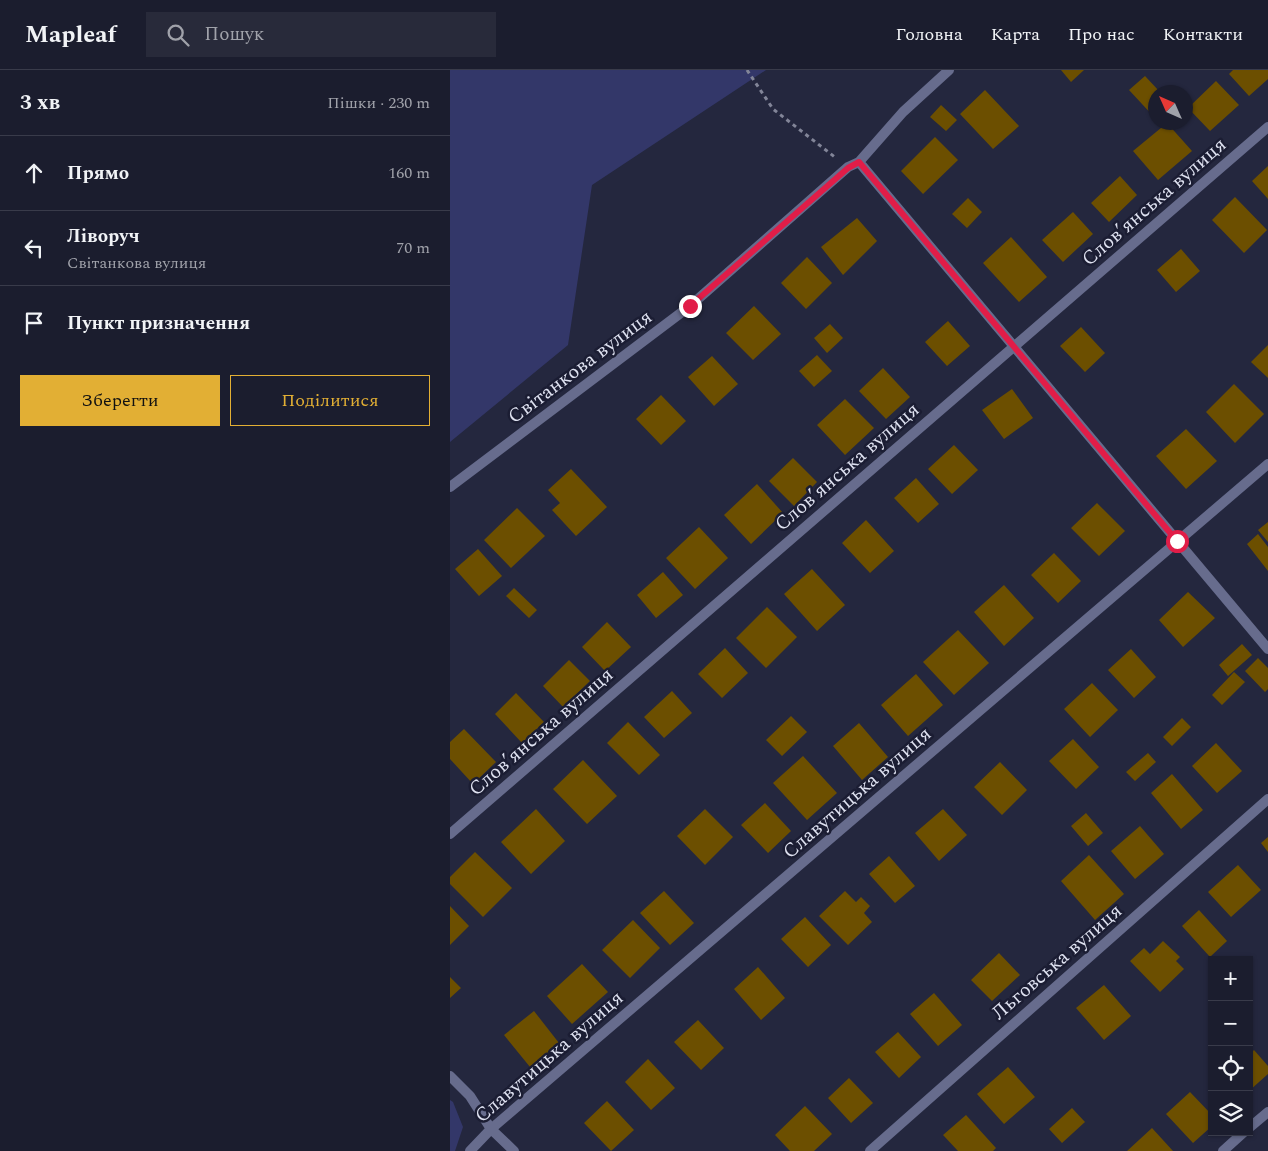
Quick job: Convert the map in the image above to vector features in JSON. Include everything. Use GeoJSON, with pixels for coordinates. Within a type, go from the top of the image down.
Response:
{"type":"FeatureCollection","features":[{"type":"Feature","properties":{"kind":"street","name":"Світанкова вулиця"},"geometry":{"type":"LineString","coordinates":[[450,487],[690,306],[848,168],[859,162],[904,112],[949,70]]}},
{"type":"Feature","properties":{"kind":"street","name":"Словʼянська вулиця"},"geometry":{"type":"LineString","coordinates":[[450,834],[1268,127]]}},
{"type":"Feature","properties":{"kind":"street"},"geometry":{"type":"LineString","coordinates":[[859,162],[1268,649]]}},
{"type":"Feature","properties":{"kind":"street","name":"Славутицька вулиця"},"geometry":{"type":"LineString","coordinates":[[470,1151],[491,1129],[1268,464]]}},
{"type":"Feature","properties":{"kind":"street","name":"Льговська вулиця"},"geometry":{"type":"LineString","coordinates":[[870,1151],[1268,799]]}},
{"type":"Feature","properties":{"kind":"street"},"geometry":{"type":"LineString","coordinates":[[450,1076],[470,1096],[491,1129],[514,1151]]}},
{"type":"Feature","properties":{"kind":"street"},"geometry":{"type":"LineString","coordinates":[[1253,1125],[1268,1112]]}},
{"type":"Feature","properties":{"kind":"street"},"geometry":{"type":"LineString","coordinates":[[1223,1151],[1240,1136]]}},
{"type":"Feature","properties":{"kind":"path"},"geometry":{"type":"LineString","coordinates":[[747,70],[773,109],[848,168]]}},
{"type":"Feature","properties":{"kind":"shaded area"},"geometry":{"type":"Polygon","coordinates":[[[450,70],[766,70],[592,185],[568,345],[450,442],[450,70]]]}},
{"type":"Feature","properties":{"kind":"shaded area"},"geometry":{"type":"Polygon","coordinates":[[[450,1100],[453,1102],[463,1127],[455,1151],[450,1151],[450,1100]]]}},
{"type":"Feature","properties":{"kind":"building"},"geometry":{"type":"Polygon","coordinates":[[[1061,70],[1084,70],[1071,82],[1061,70]]]}},
{"type":"Feature","properties":{"kind":"building"},"geometry":{"type":"Polygon","coordinates":[[[1233,70],[1268,70],[1268,79],[1249,96],[1229,74],[1233,70]]]}},
{"type":"Feature","properties":{"kind":"building"},"geometry":{"type":"Polygon","coordinates":[[[1145,76],[1153,85],[1148,85],[1148,110],[1129,90],[1145,76]]]}},
{"type":"Feature","properties":{"kind":"building"},"geometry":{"type":"Polygon","coordinates":[[[1216,81],[1239,105],[1210,131],[1193,113],[1193,103],[1216,81]]]}},
{"type":"Feature","properties":{"kind":"building"},"geometry":{"type":"Polygon","coordinates":[[[985,90],[1019,126],[993,149],[960,114],[985,90]]]}},
{"type":"Feature","properties":{"kind":"building"},"geometry":{"type":"Polygon","coordinates":[[[941,105],[957,120],[946,131],[930,117],[941,105]]]}},
{"type":"Feature","properties":{"kind":"building"},"geometry":{"type":"Polygon","coordinates":[[[1158,130],[1173,130],[1192,151],[1158,180],[1133,151],[1158,130]]]}},
{"type":"Feature","properties":{"kind":"building"},"geometry":{"type":"Polygon","coordinates":[[[935,137],[958,160],[923,194],[901,171],[935,137]]]}},
{"type":"Feature","properties":{"kind":"building"},"geometry":{"type":"Polygon","coordinates":[[[1268,166],[1268,199],[1252,181],[1268,166]]]}},
{"type":"Feature","properties":{"kind":"building"},"geometry":{"type":"Polygon","coordinates":[[[1120,176],[1137,195],[1109,222],[1091,203],[1120,176]]]}},
{"type":"Feature","properties":{"kind":"building"},"geometry":{"type":"Polygon","coordinates":[[[1235,197],[1267,230],[1244,253],[1212,220],[1235,197]]]}},
{"type":"Feature","properties":{"kind":"building"},"geometry":{"type":"Polygon","coordinates":[[[968,198],[982,212],[967,228],[952,214],[968,198]]]}},
{"type":"Feature","properties":{"kind":"building"},"geometry":{"type":"Polygon","coordinates":[[[1073,212],[1093,234],[1063,262],[1042,240],[1073,212]]]}},
{"type":"Feature","properties":{"kind":"building"},"geometry":{"type":"Polygon","coordinates":[[[857,218],[877,241],[843,275],[821,247],[857,218]]]}},
{"type":"Feature","properties":{"kind":"building"},"geometry":{"type":"Polygon","coordinates":[[[1011,237],[1047,277],[1019,302],[983,263],[1011,237]]]}},
{"type":"Feature","properties":{"kind":"building"},"geometry":{"type":"Polygon","coordinates":[[[1181,249],[1200,271],[1176,292],[1157,270],[1181,249]]]}},
{"type":"Feature","properties":{"kind":"building"},"geometry":{"type":"Polygon","coordinates":[[[807,257],[832,283],[806,309],[781,283],[807,257]]]}},
{"type":"Feature","properties":{"kind":"building"},"geometry":{"type":"Polygon","coordinates":[[[754,306],[781,334],[753,360],[726,333],[754,306]]]}},
{"type":"Feature","properties":{"kind":"building"},"geometry":{"type":"Polygon","coordinates":[[[948,321],[970,346],[947,366],[925,342],[948,321]]]}},
{"type":"Feature","properties":{"kind":"building"},"geometry":{"type":"Polygon","coordinates":[[[830,324],[843,338],[827,353],[814,338],[830,324]]]}},
{"type":"Feature","properties":{"kind":"building"},"geometry":{"type":"Polygon","coordinates":[[[1081,327],[1105,353],[1085,372],[1060,346],[1081,327]]]}},
{"type":"Feature","properties":{"kind":"building"},"geometry":{"type":"Polygon","coordinates":[[[1268,345],[1268,378],[1251,362],[1268,345]]]}},
{"type":"Feature","properties":{"kind":"building"},"geometry":{"type":"Polygon","coordinates":[[[817,355],[832,371],[814,387],[799,371],[817,355]]]}},
{"type":"Feature","properties":{"kind":"building"},"geometry":{"type":"Polygon","coordinates":[[[712,356],[738,384],[714,406],[688,377],[712,356]]]}},
{"type":"Feature","properties":{"kind":"building"},"geometry":{"type":"Polygon","coordinates":[[[883,368],[910,397],[886,419],[859,391],[883,368]]]}},
{"type":"Feature","properties":{"kind":"building"},"geometry":{"type":"Polygon","coordinates":[[[1234,384],[1264,414],[1235,443],[1206,412],[1234,384]]]}},
{"type":"Feature","properties":{"kind":"building"},"geometry":{"type":"Polygon","coordinates":[[[1012,389],[1033,418],[1004,439],[982,410],[1012,389]]]}},
{"type":"Feature","properties":{"kind":"building"},"geometry":{"type":"Polygon","coordinates":[[[661,395],[686,421],[661,445],[636,419],[661,395]]]}},
{"type":"Feature","properties":{"kind":"building"},"geometry":{"type":"Polygon","coordinates":[[[845,399],[874,428],[845,455],[817,425],[845,399]]]}},
{"type":"Feature","properties":{"kind":"building"},"geometry":{"type":"Polygon","coordinates":[[[1186,429],[1217,461],[1186,489],[1156,456],[1186,429]]]}},
{"type":"Feature","properties":{"kind":"building"},"geometry":{"type":"Polygon","coordinates":[[[954,445],[978,470],[952,494],[928,469],[954,445]]]}},
{"type":"Feature","properties":{"kind":"building"},"geometry":{"type":"Polygon","coordinates":[[[793,458],[817,482],[794,506],[769,481],[793,458]]]}},
{"type":"Feature","properties":{"kind":"building"},"geometry":{"type":"Polygon","coordinates":[[[571,469],[607,507],[576,536],[552,510],[560,503],[548,490],[571,469]]]}},
{"type":"Feature","properties":{"kind":"building"},"geometry":{"type":"Polygon","coordinates":[[[916,478],[939,504],[918,523],[894,498],[916,478]]]}},
{"type":"Feature","properties":{"kind":"building"},"geometry":{"type":"Polygon","coordinates":[[[757,484],[783,513],[751,544],[724,515],[757,484]]]}},
{"type":"Feature","properties":{"kind":"building"},"geometry":{"type":"Polygon","coordinates":[[[1097,503],[1125,531],[1099,556],[1071,528],[1097,503]]]}},
{"type":"Feature","properties":{"kind":"building"},"geometry":{"type":"Polygon","coordinates":[[[517,508],[545,536],[511,568],[484,540],[517,508]]]}},
{"type":"Feature","properties":{"kind":"building"},"geometry":{"type":"Polygon","coordinates":[[[866,520],[894,551],[870,573],[842,543],[866,520]]]}},
{"type":"Feature","properties":{"kind":"building"},"geometry":{"type":"Polygon","coordinates":[[[1268,522],[1268,542],[1258,530],[1268,522]]]}},
{"type":"Feature","properties":{"kind":"building"},"geometry":{"type":"Polygon","coordinates":[[[699,527],[728,558],[695,589],[666,558],[699,527]]]}},
{"type":"Feature","properties":{"kind":"building"},"geometry":{"type":"Polygon","coordinates":[[[1258,534],[1268,547],[1268,571],[1247,544],[1258,534]]]}},
{"type":"Feature","properties":{"kind":"building"},"geometry":{"type":"Polygon","coordinates":[[[478,549],[502,576],[479,596],[455,569],[478,549]]]}},
{"type":"Feature","properties":{"kind":"building"},"geometry":{"type":"Polygon","coordinates":[[[1054,553],[1081,581],[1058,603],[1031,575],[1054,553]]]}},
{"type":"Feature","properties":{"kind":"building"},"geometry":{"type":"Polygon","coordinates":[[[812,569],[845,605],[817,631],[784,594],[812,569]]]}},
{"type":"Feature","properties":{"kind":"building"},"geometry":{"type":"Polygon","coordinates":[[[663,572],[683,595],[656,618],[637,595],[663,572]]]}},
{"type":"Feature","properties":{"kind":"building"},"geometry":{"type":"Polygon","coordinates":[[[1004,585],[1034,618],[1004,646],[974,612],[1004,585]]]}},
{"type":"Feature","properties":{"kind":"building"},"geometry":{"type":"Polygon","coordinates":[[[514,588],[537,610],[529,618],[506,596],[514,588]]]}},
{"type":"Feature","properties":{"kind":"building"},"geometry":{"type":"Polygon","coordinates":[[[1188,592],[1215,618],[1183,647],[1159,620],[1188,592]]]}},
{"type":"Feature","properties":{"kind":"building"},"geometry":{"type":"Polygon","coordinates":[[[767,607],[797,637],[766,668],[736,638],[767,607]]]}},
{"type":"Feature","properties":{"kind":"building"},"geometry":{"type":"Polygon","coordinates":[[[607,622],[631,647],[605,671],[582,647],[607,622]]]}},
{"type":"Feature","properties":{"kind":"building"},"geometry":{"type":"Polygon","coordinates":[[[958,630],[989,663],[954,695],[923,662],[958,630]]]}},
{"type":"Feature","properties":{"kind":"building"},"geometry":{"type":"Polygon","coordinates":[[[1242,644],[1252,655],[1228,676],[1219,665],[1242,644]]]}},
{"type":"Feature","properties":{"kind":"building"},"geometry":{"type":"Polygon","coordinates":[[[725,648],[748,673],[722,698],[698,674],[725,648]]]}},
{"type":"Feature","properties":{"kind":"building"},"geometry":{"type":"Polygon","coordinates":[[[1131,649],[1156,677],[1134,698],[1108,670],[1131,649]]]}},
{"type":"Feature","properties":{"kind":"building"},"geometry":{"type":"Polygon","coordinates":[[[1258,658],[1268,668],[1268,689],[1265,692],[1245,671],[1258,658]]]}},
{"type":"Feature","properties":{"kind":"building"},"geometry":{"type":"Polygon","coordinates":[[[569,660],[590,681],[563,707],[543,686],[569,660]]]}},
{"type":"Feature","properties":{"kind":"building"},"geometry":{"type":"Polygon","coordinates":[[[1234,672],[1245,682],[1222,705],[1212,695],[1234,672]]]}},
{"type":"Feature","properties":{"kind":"building"},"geometry":{"type":"Polygon","coordinates":[[[916,674],[943,705],[908,736],[881,705],[916,674]]]}},
{"type":"Feature","properties":{"kind":"building"},"geometry":{"type":"Polygon","coordinates":[[[1092,683],[1118,710],[1090,737],[1064,709],[1092,683]]]}},
{"type":"Feature","properties":{"kind":"building"},"geometry":{"type":"Polygon","coordinates":[[[672,691],[692,713],[664,738],[644,717],[672,691]]]}},
{"type":"Feature","properties":{"kind":"building"},"geometry":{"type":"Polygon","coordinates":[[[516,693],[544,722],[522,743],[495,714],[516,693]]]}},
{"type":"Feature","properties":{"kind":"building"},"geometry":{"type":"Polygon","coordinates":[[[791,716],[807,732],[782,756],[766,740],[791,716]]]}},
{"type":"Feature","properties":{"kind":"building"},"geometry":{"type":"Polygon","coordinates":[[[1182,718],[1191,727],[1172,746],[1163,737],[1182,718]]]}},
{"type":"Feature","properties":{"kind":"building"},"geometry":{"type":"Polygon","coordinates":[[[628,722],[660,755],[639,775],[607,743],[628,722]]]}},
{"type":"Feature","properties":{"kind":"building"},"geometry":{"type":"Polygon","coordinates":[[[859,723],[888,757],[862,780],[833,746],[859,723]]]}},
{"type":"Feature","properties":{"kind":"building"},"geometry":{"type":"Polygon","coordinates":[[[464,729],[496,762],[473,784],[450,759],[450,742],[464,729]]]}},
{"type":"Feature","properties":{"kind":"building"},"geometry":{"type":"Polygon","coordinates":[[[1073,739],[1099,767],[1076,789],[1049,761],[1073,739]]]}},
{"type":"Feature","properties":{"kind":"building"},"geometry":{"type":"Polygon","coordinates":[[[1216,743],[1242,771],[1217,793],[1192,766],[1216,743]]]}},
{"type":"Feature","properties":{"kind":"building"},"geometry":{"type":"Polygon","coordinates":[[[1148,753],[1156,762],[1135,781],[1126,772],[1148,753]]]}},
{"type":"Feature","properties":{"kind":"building"},"geometry":{"type":"Polygon","coordinates":[[[803,756],[837,793],[807,820],[773,783],[803,756]]]}},
{"type":"Feature","properties":{"kind":"building"},"geometry":{"type":"Polygon","coordinates":[[[583,760],[617,796],[587,824],[553,789],[583,760]]]}},
{"type":"Feature","properties":{"kind":"building"},"geometry":{"type":"Polygon","coordinates":[[[1000,762],[1027,790],[1002,815],[974,787],[1000,762]]]}},
{"type":"Feature","properties":{"kind":"building"},"geometry":{"type":"Polygon","coordinates":[[[1172,774],[1203,810],[1181,829],[1151,793],[1172,774]]]}},
{"type":"Feature","properties":{"kind":"building"},"geometry":{"type":"Polygon","coordinates":[[[765,803],[791,831],[768,853],[741,825],[765,803]]]}},
{"type":"Feature","properties":{"kind":"building"},"geometry":{"type":"Polygon","coordinates":[[[536,809],[565,841],[531,874],[501,842],[536,809]]]}},
{"type":"Feature","properties":{"kind":"building"},"geometry":{"type":"Polygon","coordinates":[[[705,809],[733,837],[705,865],[677,836],[705,809]]]}},
{"type":"Feature","properties":{"kind":"building"},"geometry":{"type":"Polygon","coordinates":[[[943,809],[967,835],[939,861],[915,833],[943,809]]]}},
{"type":"Feature","properties":{"kind":"building"},"geometry":{"type":"Polygon","coordinates":[[[1086,813],[1103,833],[1088,846],[1071,826],[1086,813]]]}},
{"type":"Feature","properties":{"kind":"building"},"geometry":{"type":"Polygon","coordinates":[[[1140,826],[1164,854],[1135,879],[1111,851],[1140,826]]]}},
{"type":"Feature","properties":{"kind":"building"},"geometry":{"type":"Polygon","coordinates":[[[1268,837],[1268,852],[1261,843],[1268,837]]]}},
{"type":"Feature","properties":{"kind":"building"},"geometry":{"type":"Polygon","coordinates":[[[475,852],[512,888],[483,917],[450,884],[450,877],[475,852]]]}},
{"type":"Feature","properties":{"kind":"building"},"geometry":{"type":"Polygon","coordinates":[[[1089,855],[1124,894],[1095,920],[1061,881],[1089,855]]]}},
{"type":"Feature","properties":{"kind":"building"},"geometry":{"type":"Polygon","coordinates":[[[889,856],[915,886],[895,903],[869,874],[889,856]]]}},
{"type":"Feature","properties":{"kind":"building"},"geometry":{"type":"Polygon","coordinates":[[[1238,865],[1261,890],[1231,917],[1208,892],[1238,865]]]}},
{"type":"Feature","properties":{"kind":"building"},"geometry":{"type":"Polygon","coordinates":[[[664,891],[694,923],[670,945],[640,913],[664,891]]]}},
{"type":"Feature","properties":{"kind":"building"},"geometry":{"type":"Polygon","coordinates":[[[845,891],[856,902],[861,897],[870,906],[864,913],[872,922],[848,945],[819,916],[845,891]]]}},
{"type":"Feature","properties":{"kind":"building"},"geometry":{"type":"Polygon","coordinates":[[[450,906],[469,926],[450,945],[450,906]]]}},
{"type":"Feature","properties":{"kind":"building"},"geometry":{"type":"Polygon","coordinates":[[[1199,910],[1227,941],[1209,956],[1182,926],[1199,910]]]}},
{"type":"Feature","properties":{"kind":"building"},"geometry":{"type":"Polygon","coordinates":[[[805,917],[831,945],[808,967],[781,939],[805,917]]]}},
{"type":"Feature","properties":{"kind":"building"},"geometry":{"type":"Polygon","coordinates":[[[633,920],[660,948],[630,978],[602,950],[633,920]]]}},
{"type":"Feature","properties":{"kind":"building"},"geometry":{"type":"Polygon","coordinates":[[[1163,941],[1180,957],[1176,961],[1184,969],[1160,992],[1130,961],[1144,948],[1150,954],[1163,941]]]}},
{"type":"Feature","properties":{"kind":"building"},"geometry":{"type":"Polygon","coordinates":[[[999,953],[1020,975],[992,1001],[971,980],[999,953]]]}},
{"type":"Feature","properties":{"kind":"building"},"geometry":{"type":"Polygon","coordinates":[[[582,964],[608,992],[572,1024],[547,996],[582,964]]]}},
{"type":"Feature","properties":{"kind":"building"},"geometry":{"type":"Polygon","coordinates":[[[758,967],[785,998],[761,1020],[734,989],[758,967]]]}},
{"type":"Feature","properties":{"kind":"building"},"geometry":{"type":"Polygon","coordinates":[[[450,977],[461,988],[450,998],[450,977]]]}},
{"type":"Feature","properties":{"kind":"building"},"geometry":{"type":"Polygon","coordinates":[[[1104,985],[1131,1016],[1104,1040],[1076,1008],[1104,985]]]}},
{"type":"Feature","properties":{"kind":"building"},"geometry":{"type":"Polygon","coordinates":[[[934,993],[962,1025],[938,1046],[910,1014],[934,993]]]}},
{"type":"Feature","properties":{"kind":"building"},"geometry":{"type":"Polygon","coordinates":[[[534,1011],[559,1043],[530,1067],[504,1035],[534,1011]]]}},
{"type":"Feature","properties":{"kind":"building"},"geometry":{"type":"Polygon","coordinates":[[[698,1020],[724,1048],[701,1070],[674,1042],[698,1020]]]}},
{"type":"Feature","properties":{"kind":"building"},"geometry":{"type":"Polygon","coordinates":[[[898,1032],[921,1057],[899,1078],[875,1052],[898,1032]]]}},
{"type":"Feature","properties":{"kind":"building"},"geometry":{"type":"Polygon","coordinates":[[[1253,1051],[1268,1066],[1268,1074],[1253,1087],[1253,1051]]]}},
{"type":"Feature","properties":{"kind":"building"},"geometry":{"type":"Polygon","coordinates":[[[648,1059],[675,1088],[651,1110],[625,1082],[648,1059]]]}},
{"type":"Feature","properties":{"kind":"building"},"geometry":{"type":"Polygon","coordinates":[[[1008,1067],[1035,1097],[1004,1124],[977,1094],[1008,1067]]]}},
{"type":"Feature","properties":{"kind":"building"},"geometry":{"type":"Polygon","coordinates":[[[849,1078],[873,1103],[851,1123],[828,1098],[849,1078]]]}},
{"type":"Feature","properties":{"kind":"building"},"geometry":{"type":"Polygon","coordinates":[[[1190,1092],[1208,1111],[1208,1130],[1193,1143],[1166,1114],[1190,1092]]]}},
{"type":"Feature","properties":{"kind":"building"},"geometry":{"type":"Polygon","coordinates":[[[607,1101],[634,1130],[611,1151],[584,1123],[607,1101]]]}},
{"type":"Feature","properties":{"kind":"building"},"geometry":{"type":"Polygon","coordinates":[[[805,1106],[832,1134],[814,1151],[790,1151],[775,1135],[805,1106]]]}},
{"type":"Feature","properties":{"kind":"building"},"geometry":{"type":"Polygon","coordinates":[[[1072,1108],[1085,1122],[1062,1143],[1049,1129],[1072,1108]]]}},
{"type":"Feature","properties":{"kind":"building"},"geometry":{"type":"Polygon","coordinates":[[[966,1115],[996,1148],[993,1151],[958,1151],[943,1135],[966,1115]]]}},
{"type":"Feature","properties":{"kind":"building"},"geometry":{"type":"Polygon","coordinates":[[[1152,1128],[1173,1151],[1127,1151],[1152,1128]]]}},
{"type":"Feature","properties":{"kind":"route"},"geometry":{"type":"LineString","coordinates":[[690,306],[848,168],[859,162],[1177,541]]}}]}
